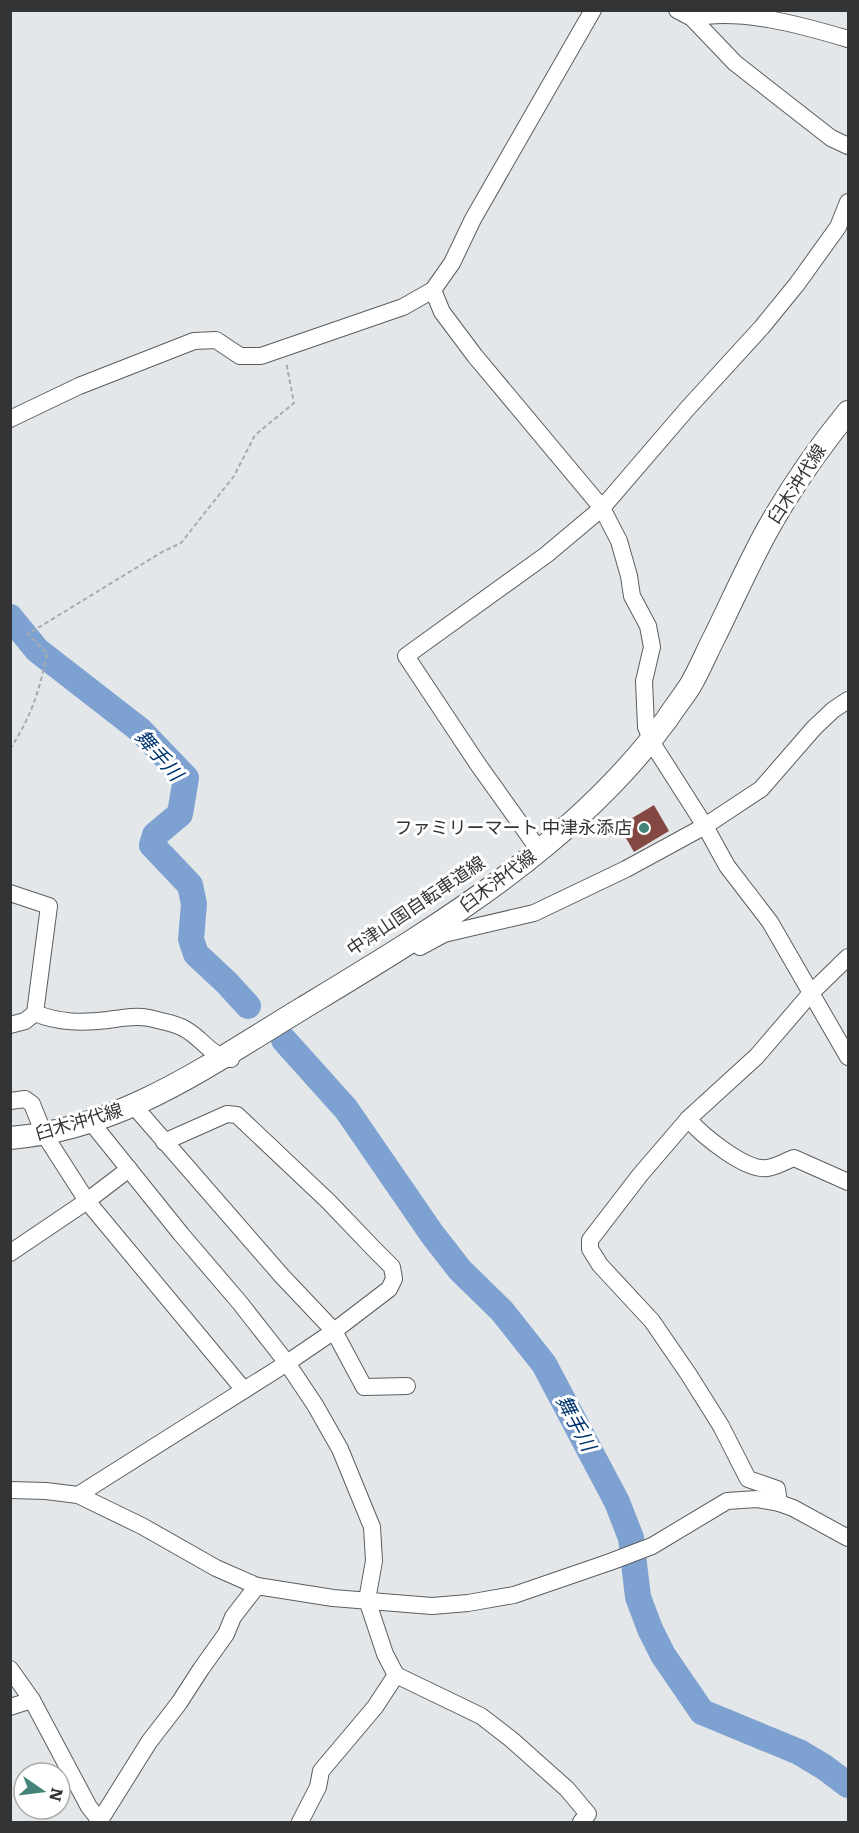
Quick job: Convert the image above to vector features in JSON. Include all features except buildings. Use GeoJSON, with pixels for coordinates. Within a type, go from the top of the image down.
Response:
{"type":"FeatureCollection","features":[{"type":"Feature","properties":{"kind":"main road","name":"臼木沖代線"},"geometry":{"type":"LineString","coordinates":[[10,1138],[44,1134],[91,1122],[134,1106],[185,1080],[430,930],[474,900],[539,850],[607,788],[651,738],[690,686],[764,535],[811,460],[849,412]]}},
{"type":"Feature","properties":{"kind":"street"},"geometry":{"type":"LineString","coordinates":[[10,419],[79,386],[194,341],[216,340],[240,356],[261,356],[403,307],[433,290],[452,263],[473,219],[593,10]]}},
{"type":"Feature","properties":{"kind":"street"},"geometry":{"type":"LineString","coordinates":[[697,14],[767,18],[849,39]]}},
{"type":"Feature","properties":{"kind":"street"},"geometry":{"type":"LineString","coordinates":[[697,14],[735,63],[831,138],[849,146]]}},
{"type":"Feature","properties":{"kind":"street"},"geometry":{"type":"LineString","coordinates":[[539,850],[477,763],[406,656],[546,555],[602,508],[687,409],[762,327],[797,284],[838,227],[849,202]]}},
{"type":"Feature","properties":{"kind":"street"},"geometry":{"type":"LineString","coordinates":[[433,290],[442,312],[469,347],[602,508],[619,541],[632,596],[648,626],[652,647],[644,681],[646,727],[654,746],[705,826],[727,866],[770,922],[849,1057]]}},
{"type":"Feature","properties":{"kind":"street"},"geometry":{"type":"LineString","coordinates":[[35,1013],[48,1019],[75,1023],[128,1016],[147,1017],[185,1029],[212,1052],[223,1058],[241,1057],[430,940],[463,929],[534,914],[626,869],[705,826],[761,789],[814,728],[833,710],[849,700]]}},
{"type":"Feature","properties":{"kind":"street"},"geometry":{"type":"LineString","coordinates":[[10,893],[49,906],[35,1013],[25,1021],[10,1025]]}},
{"type":"Feature","properties":{"kind":"street"},"geometry":{"type":"LineString","coordinates":[[779,1503],[777,1489],[748,1479],[721,1426],[652,1321],[600,1265],[590,1249],[590,1240],[594,1232],[688,1119],[757,1056],[811,993],[849,957]]}},
{"type":"Feature","properties":{"kind":"street"},"geometry":{"type":"LineString","coordinates":[[10,1101],[25,1099],[32,1104],[44,1134],[87,1201],[244,1390]]}},
{"type":"Feature","properties":{"kind":"street"},"geometry":{"type":"LineString","coordinates":[[134,1106],[281,1275],[334,1331],[364,1387],[407,1386]]}},
{"type":"Feature","properties":{"kind":"street"},"geometry":{"type":"LineString","coordinates":[[78,1495],[287,1364],[389,1289],[394,1279],[392,1267],[328,1201],[237,1116],[227,1114],[164,1142]]}},
{"type":"Feature","properties":{"kind":"street"},"geometry":{"type":"LineString","coordinates":[[688,1119],[714,1143],[759,1169],[774,1167],[794,1158],[849,1182]]}},
{"type":"Feature","properties":{"kind":"street"},"geometry":{"type":"LineString","coordinates":[[91,1122],[240,1303],[287,1364],[315,1405],[340,1449],[372,1527],[374,1561],[367,1600],[385,1654],[396,1675],[481,1716],[512,1740],[567,1789],[588,1814],[581,1822]]}},
{"type":"Feature","properties":{"kind":"street"},"geometry":{"type":"LineString","coordinates":[[10,1253],[87,1201],[129,1169]]}},
{"type":"Feature","properties":{"kind":"street"},"geometry":{"type":"LineString","coordinates":[[10,1490],[78,1495],[142,1526],[216,1568],[257,1586],[333,1598],[432,1606],[468,1603],[514,1594],[652,1546],[727,1502],[757,1499],[779,1503],[849,1538]]}},
{"type":"Feature","properties":{"kind":"street"},"geometry":{"type":"LineString","coordinates":[[10,1669],[32,1700],[89,1807],[100,1822],[149,1743],[226,1634],[233,1617],[257,1586]]}},
{"type":"Feature","properties":{"kind":"street"},"geometry":{"type":"LineString","coordinates":[[300,1822],[318,1787],[321,1772],[375,1707],[396,1675]]}},
{"type":"Feature","properties":{"kind":"street"},"geometry":{"type":"LineString","coordinates":[[10,1707],[32,1700]]}},
{"type":"Feature","properties":{"kind":"path"},"geometry":{"type":"LineString","coordinates":[[10,748],[23,729],[40,688],[47,653],[28,634],[162,552],[181,543],[234,476],[255,435],[294,403],[288,367],[282,348]]}},
{"type":"Feature","properties":{"kind":"waterway","name":"舞手川"},"geometry":{"type":"LineString","coordinates":[[10,617],[37,650],[140,730],[186,778],[180,814],[155,835],[152,845],[190,885],[194,904],[191,939],[196,954],[248,1006]]}},
{"type":"Feature","properties":{"kind":"waterway","name":"舞手川"},"geometry":{"type":"LineString","coordinates":[[284,1040],[346,1109],[432,1234],[460,1270],[502,1311],[544,1364],[617,1502],[631,1538],[638,1597],[650,1629],[663,1655],[702,1712],[799,1752],[848,1785]]}},
{"type":"Feature","properties":{"kind":"place","name":"ファミリーマート 中津永添店"},"geometry":{"type":"Point","coordinates":[644,828]}}]}
